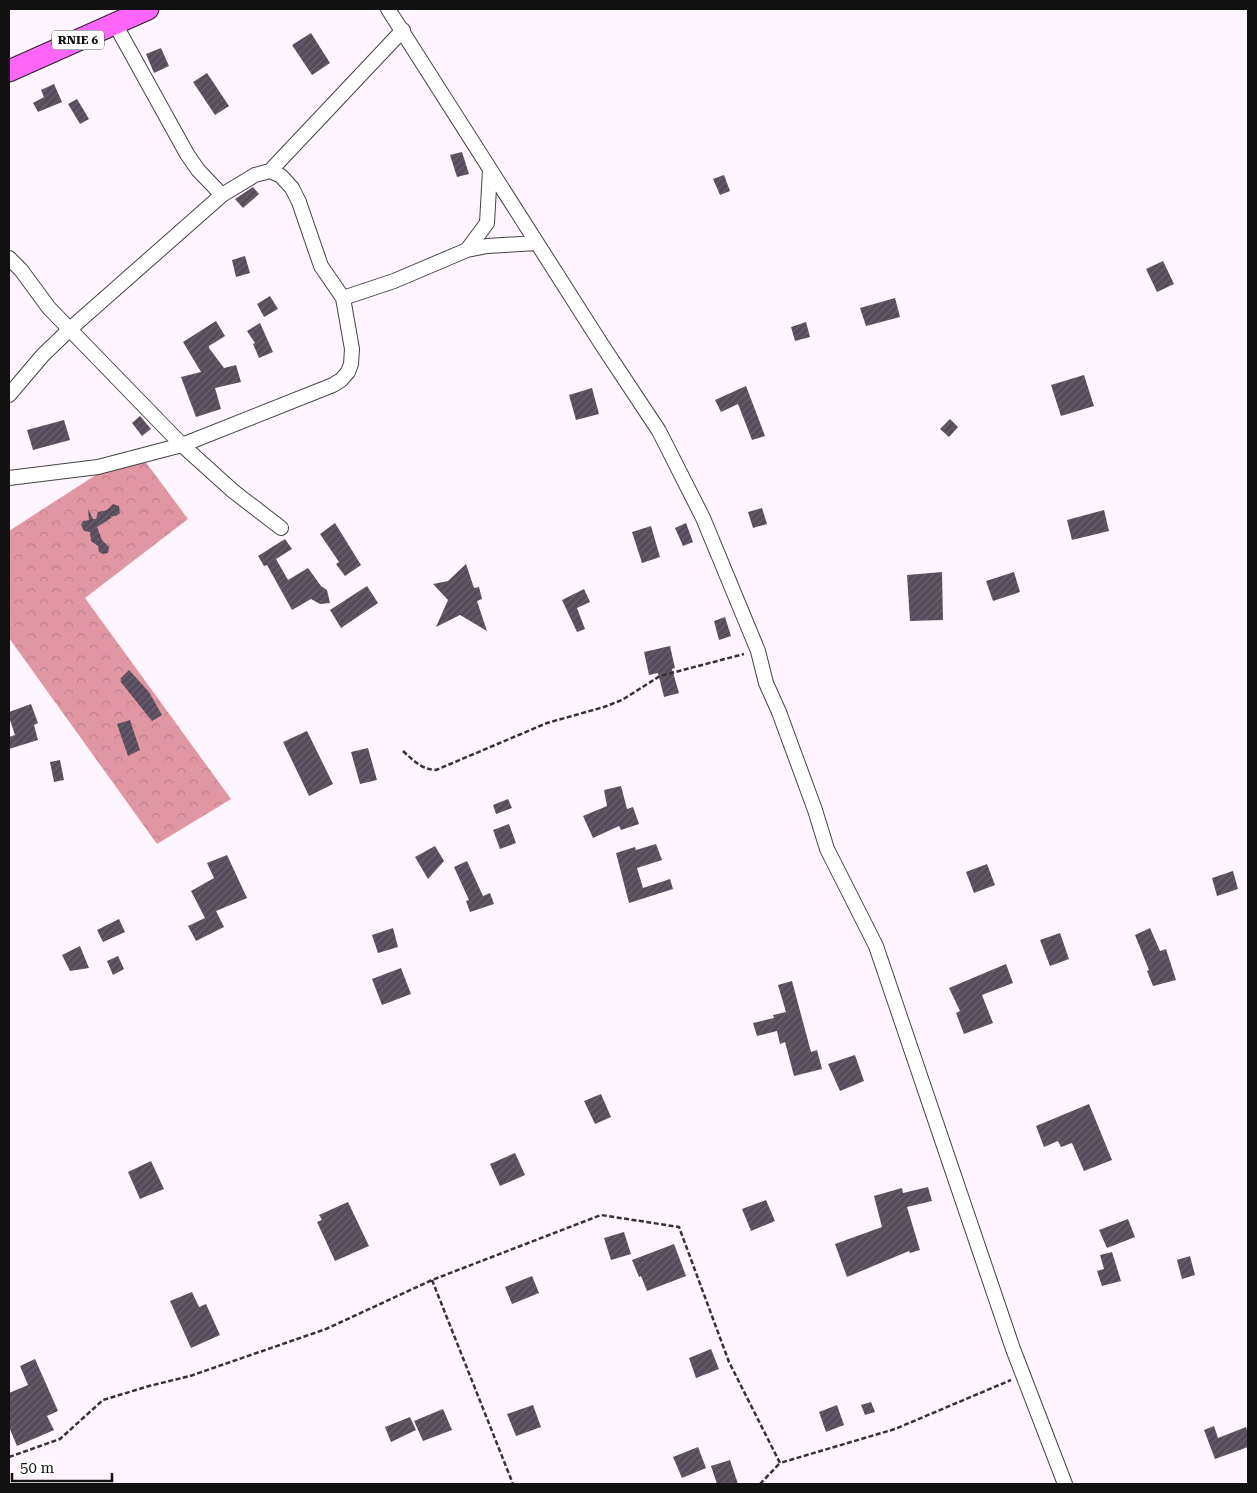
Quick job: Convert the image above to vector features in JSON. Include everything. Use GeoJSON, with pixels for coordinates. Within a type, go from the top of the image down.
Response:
{"type":"FeatureCollection","features":[{"type":"Feature","properties":{"kind":"main road","name":"RNIE 6"},"geometry":{"type":"LineString","coordinates":[[9,71],[148,9]]}},
{"type":"Feature","properties":{"kind":"street"},"geometry":{"type":"LineString","coordinates":[[388,9],[537,243],[660,431],[703,518],[758,651],[766,683],[779,712],[812,801],[827,849],[876,946],[1023,1375],[1065,1484]]}},
{"type":"Feature","properties":{"kind":"street"},"geometry":{"type":"LineString","coordinates":[[115,24],[186,154],[198,170],[222,195]]}},
{"type":"Feature","properties":{"kind":"street"},"geometry":{"type":"LineString","coordinates":[[270,172],[403,30]]}},
{"type":"Feature","properties":{"kind":"street"},"geometry":{"type":"LineString","coordinates":[[467,250],[487,223],[490,170]]}},
{"type":"Feature","properties":{"kind":"street"},"geometry":{"type":"LineString","coordinates":[[9,395],[43,355],[70,329],[222,195],[254,175],[270,172],[281,176],[292,188],[299,202],[321,266],[343,298],[352,349],[351,364],[348,372],[341,380],[333,385],[182,445],[98,467],[9,478]]}},
{"type":"Feature","properties":{"kind":"street"},"geometry":{"type":"LineString","coordinates":[[343,298],[394,281],[467,250],[487,246],[537,243]]}},
{"type":"Feature","properties":{"kind":"street"},"geometry":{"type":"LineString","coordinates":[[9,258],[22,270],[49,308],[182,445],[233,492],[281,528]]}},
{"type":"Feature","properties":{"kind":"path"},"geometry":{"type":"LineString","coordinates":[[404,751],[426,770],[436,770],[547,723],[613,704],[660,676],[758,651]]}},
{"type":"Feature","properties":{"kind":"path"},"geometry":{"type":"LineString","coordinates":[[9,1457],[60,1439],[103,1400],[190,1376],[326,1329],[432,1280],[601,1215],[680,1227],[729,1362],[780,1463]]}},
{"type":"Feature","properties":{"kind":"path"},"geometry":{"type":"LineString","coordinates":[[432,1280],[513,1484]]}},
{"type":"Feature","properties":{"kind":"path"},"geometry":{"type":"LineString","coordinates":[[760,1484],[780,1463],[895,1429],[1023,1375]]}},
{"type":"Feature","properties":{"kind":"green space"},"geometry":{"type":"Polygon","coordinates":[[[136,449],[188,519],[85,598],[231,799],[157,844],[9,638],[9,531],[136,449]]]}},
{"type":"Feature","properties":{"kind":"building"},"geometry":{"type":"Polygon","coordinates":[[[311,33],[330,63],[312,75],[292,45],[311,33]]]}},
{"type":"Feature","properties":{"kind":"building"},"geometry":{"type":"Polygon","coordinates":[[[161,48],[169,66],[154,73],[146,54],[161,48]]]}},
{"type":"Feature","properties":{"kind":"building"},"geometry":{"type":"Polygon","coordinates":[[[207,73],[229,106],[215,115],[193,82],[207,73]]]}},
{"type":"Feature","properties":{"kind":"building"},"geometry":{"type":"Polygon","coordinates":[[[54,84],[62,102],[38,112],[33,103],[44,97],[41,90],[54,84]]]}},
{"type":"Feature","properties":{"kind":"building"},"geometry":{"type":"Polygon","coordinates":[[[77,99],[89,119],[80,124],[68,104],[77,99]]]}},
{"type":"Feature","properties":{"kind":"building"},"geometry":{"type":"Polygon","coordinates":[[[462,152],[469,174],[457,177],[450,155],[462,152]]]}},
{"type":"Feature","properties":{"kind":"building"},"geometry":{"type":"Polygon","coordinates":[[[724,175],[730,191],[720,195],[713,179],[724,175]]]}},
{"type":"Feature","properties":{"kind":"building"},"geometry":{"type":"Polygon","coordinates":[[[253,187],[259,194],[243,208],[235,199],[253,187]]]}},
{"type":"Feature","properties":{"kind":"building"},"geometry":{"type":"Polygon","coordinates":[[[245,256],[250,273],[236,277],[232,260],[245,256]]]}},
{"type":"Feature","properties":{"kind":"building"},"geometry":{"type":"Polygon","coordinates":[[[1163,261],[1174,284],[1157,292],[1146,269],[1163,261]]]}},
{"type":"Feature","properties":{"kind":"building"},"geometry":{"type":"Polygon","coordinates":[[[270,296],[278,309],[264,317],[257,304],[270,296]]]}},
{"type":"Feature","properties":{"kind":"building"},"geometry":{"type":"Polygon","coordinates":[[[895,298],[900,317],[866,326],[860,308],[895,298]]]}},
{"type":"Feature","properties":{"kind":"building"},"geometry":{"type":"Polygon","coordinates":[[[216,321],[225,336],[209,346],[209,348],[224,368],[236,365],[241,382],[215,388],[221,409],[196,417],[181,377],[201,372],[183,342],[216,321]]]}},
{"type":"Feature","properties":{"kind":"building"},"geometry":{"type":"Polygon","coordinates":[[[806,322],[810,337],[795,341],[791,327],[806,322]]]}},
{"type":"Feature","properties":{"kind":"building"},"geometry":{"type":"Polygon","coordinates":[[[260,323],[273,352],[259,358],[253,344],[255,343],[247,331],[260,323]]]}},
{"type":"Feature","properties":{"kind":"building"},"geometry":{"type":"Polygon","coordinates":[[[1084,375],[1094,406],[1061,416],[1051,385],[1084,375]]]}},
{"type":"Feature","properties":{"kind":"building"},"geometry":{"type":"Polygon","coordinates":[[[746,386],[765,436],[752,440],[738,404],[721,412],[715,400],[746,386]]]}},
{"type":"Feature","properties":{"kind":"building"},"geometry":{"type":"Polygon","coordinates":[[[592,388],[599,414],[576,420],[569,395],[592,388]]]}},
{"type":"Feature","properties":{"kind":"building"},"geometry":{"type":"Polygon","coordinates":[[[140,416],[151,429],[142,436],[132,423],[140,416]]]}},
{"type":"Feature","properties":{"kind":"building"},"geometry":{"type":"Polygon","coordinates":[[[950,419],[958,427],[949,437],[940,429],[950,419]]]}},
{"type":"Feature","properties":{"kind":"building"},"geometry":{"type":"Polygon","coordinates":[[[64,420],[70,440],[33,450],[27,430],[64,420]]]}},
{"type":"Feature","properties":{"kind":"building"},"geometry":{"type":"Polygon","coordinates":[[[113,504],[119,506],[120,513],[97,527],[102,540],[109,547],[108,553],[103,554],[99,552],[98,546],[91,541],[90,532],[84,531],[81,525],[83,521],[89,520],[88,509],[93,519],[96,519],[98,512],[107,510],[113,504]]]}},
{"type":"Feature","properties":{"kind":"building"},"geometry":{"type":"Polygon","coordinates":[[[762,508],[767,524],[753,528],[748,512],[762,508]]]}},
{"type":"Feature","properties":{"kind":"building"},"geometry":{"type":"Polygon","coordinates":[[[1104,510],[1109,531],[1072,540],[1067,520],[1104,510]]]}},
{"type":"Feature","properties":{"kind":"building"},"geometry":{"type":"Polygon","coordinates":[[[335,523],[361,565],[345,576],[336,564],[339,562],[320,534],[335,523]]]}},
{"type":"Feature","properties":{"kind":"building"},"geometry":{"type":"Polygon","coordinates":[[[686,523],[693,542],[683,546],[675,528],[686,523]]]}},
{"type":"Feature","properties":{"kind":"building"},"geometry":{"type":"Polygon","coordinates":[[[651,526],[660,557],[642,563],[632,532],[651,526]]]}},
{"type":"Feature","properties":{"kind":"building"},"geometry":{"type":"Polygon","coordinates":[[[285,539],[292,549],[276,559],[288,580],[308,568],[321,586],[327,590],[330,603],[320,604],[311,599],[292,610],[267,565],[264,566],[258,556],[285,539]]]}},
{"type":"Feature","properties":{"kind":"building"},"geometry":{"type":"Polygon","coordinates":[[[466,564],[474,588],[479,587],[482,599],[477,601],[487,631],[460,615],[436,627],[448,600],[433,584],[448,581],[466,564]]]}},
{"type":"Feature","properties":{"kind":"building"},"geometry":{"type":"Polygon","coordinates":[[[942,572],[943,620],[910,621],[907,575],[942,572]]]}},
{"type":"Feature","properties":{"kind":"building"},"geometry":{"type":"Polygon","coordinates":[[[1014,572],[1020,592],[993,601],[986,581],[1014,572]]]}},
{"type":"Feature","properties":{"kind":"building"},"geometry":{"type":"Polygon","coordinates":[[[367,586],[378,603],[341,628],[330,610],[367,586]]]}},
{"type":"Feature","properties":{"kind":"building"},"geometry":{"type":"Polygon","coordinates":[[[584,589],[590,602],[577,608],[585,629],[577,632],[562,600],[584,589]]]}},
{"type":"Feature","properties":{"kind":"building"},"geometry":{"type":"Polygon","coordinates":[[[725,617],[731,636],[719,640],[714,621],[725,617]]]}},
{"type":"Feature","properties":{"kind":"building"},"geometry":{"type":"Polygon","coordinates":[[[670,646],[675,668],[672,669],[679,693],[664,697],[658,673],[649,675],[644,652],[670,646]]]}},
{"type":"Feature","properties":{"kind":"building"},"geometry":{"type":"Polygon","coordinates":[[[129,670],[149,692],[162,715],[152,721],[120,681],[129,670]]]}},
{"type":"Feature","properties":{"kind":"building"},"geometry":{"type":"Polygon","coordinates":[[[31,704],[38,723],[34,725],[38,740],[9,749],[9,737],[15,735],[9,712],[31,704]]]}},
{"type":"Feature","properties":{"kind":"building"},"geometry":{"type":"Polygon","coordinates":[[[130,720],[140,750],[128,756],[117,724],[130,720]]]}},
{"type":"Feature","properties":{"kind":"building"},"geometry":{"type":"Polygon","coordinates":[[[307,731],[333,784],[309,796],[283,742],[307,731]]]}},
{"type":"Feature","properties":{"kind":"building"},"geometry":{"type":"Polygon","coordinates":[[[368,748],[377,780],[360,784],[351,752],[368,748]]]}},
{"type":"Feature","properties":{"kind":"building"},"geometry":{"type":"Polygon","coordinates":[[[60,760],[64,780],[54,782],[50,762],[60,760]]]}},
{"type":"Feature","properties":{"kind":"building"},"geometry":{"type":"Polygon","coordinates":[[[621,786],[627,809],[633,807],[639,824],[621,830],[619,826],[593,838],[583,816],[607,806],[604,790],[621,786]]]}},
{"type":"Feature","properties":{"kind":"building"},"geometry":{"type":"Polygon","coordinates":[[[508,799],[512,808],[496,814],[493,805],[508,799]]]}},
{"type":"Feature","properties":{"kind":"building"},"geometry":{"type":"Polygon","coordinates":[[[509,824],[516,843],[500,849],[493,830],[509,824]]]}},
{"type":"Feature","properties":{"kind":"building"},"geometry":{"type":"Polygon","coordinates":[[[656,844],[662,860],[637,868],[643,888],[670,879],[673,889],[629,903],[616,853],[635,847],[636,850],[656,844]]]}},
{"type":"Feature","properties":{"kind":"building"},"geometry":{"type":"Polygon","coordinates":[[[435,846],[444,861],[428,879],[415,857],[435,846]]]}},
{"type":"Feature","properties":{"kind":"building"},"geometry":{"type":"Polygon","coordinates":[[[227,855],[247,898],[216,911],[224,927],[196,941],[188,926],[205,918],[191,891],[214,878],[207,863],[227,855]]]}},
{"type":"Feature","properties":{"kind":"building"},"geometry":{"type":"Polygon","coordinates":[[[467,861],[483,896],[490,893],[494,904],[470,912],[466,901],[469,900],[454,867],[467,861]]]}},
{"type":"Feature","properties":{"kind":"building"},"geometry":{"type":"Polygon","coordinates":[[[987,864],[995,885],[974,893],[966,872],[987,864]]]}},
{"type":"Feature","properties":{"kind":"building"},"geometry":{"type":"Polygon","coordinates":[[[1233,871],[1238,889],[1217,896],[1212,878],[1233,871]]]}},
{"type":"Feature","properties":{"kind":"building"},"geometry":{"type":"Polygon","coordinates":[[[119,919],[125,932],[103,942],[97,930],[119,919]]]}},
{"type":"Feature","properties":{"kind":"building"},"geometry":{"type":"Polygon","coordinates":[[[393,928],[398,947],[378,953],[372,935],[393,928]]]}},
{"type":"Feature","properties":{"kind":"building"},"geometry":{"type":"Polygon","coordinates":[[[1150,928],[1160,951],[1166,949],[1176,980],[1153,986],[1147,971],[1149,970],[1135,935],[1150,928]]]}},
{"type":"Feature","properties":{"kind":"building"},"geometry":{"type":"Polygon","coordinates":[[[1060,933],[1069,959],[1050,966],[1040,940],[1060,933]]]}},
{"type":"Feature","properties":{"kind":"building"},"geometry":{"type":"Polygon","coordinates":[[[80,946],[89,968],[70,971],[62,955],[80,946]]]}},
{"type":"Feature","properties":{"kind":"building"},"geometry":{"type":"Polygon","coordinates":[[[118,956],[124,969],[113,975],[107,961],[118,956]]]}},
{"type":"Feature","properties":{"kind":"building"},"geometry":{"type":"Polygon","coordinates":[[[1006,964],[1013,983],[982,995],[993,1023],[964,1034],[956,1013],[960,1011],[949,988],[1006,964]]]}},
{"type":"Feature","properties":{"kind":"building"},"geometry":{"type":"Polygon","coordinates":[[[401,968],[411,994],[382,1005],[372,979],[401,968]]]}},
{"type":"Feature","properties":{"kind":"building"},"geometry":{"type":"Polygon","coordinates":[[[792,981],[811,1052],[817,1050],[822,1069],[794,1076],[785,1042],[780,1044],[777,1031],[757,1036],[753,1023],[774,1018],[773,1015],[786,1012],[778,985],[792,981]]]}},
{"type":"Feature","properties":{"kind":"building"},"geometry":{"type":"Polygon","coordinates":[[[855,1055],[864,1081],[840,1091],[828,1064],[855,1055]]]}},
{"type":"Feature","properties":{"kind":"building"},"geometry":{"type":"Polygon","coordinates":[[[601,1094],[611,1117],[595,1124],[584,1101],[601,1094]]]}},
{"type":"Feature","properties":{"kind":"building"},"geometry":{"type":"Polygon","coordinates":[[[1089,1104],[1112,1160],[1084,1171],[1072,1143],[1061,1147],[1058,1141],[1044,1147],[1036,1126],[1089,1104]]]}},
{"type":"Feature","properties":{"kind":"building"},"geometry":{"type":"Polygon","coordinates":[[[515,1153],[525,1175],[500,1186],[490,1164],[515,1153]]]}},
{"type":"Feature","properties":{"kind":"building"},"geometry":{"type":"Polygon","coordinates":[[[151,1161],[164,1189],[140,1199],[128,1172],[151,1161]]]}},
{"type":"Feature","properties":{"kind":"building"},"geometry":{"type":"Polygon","coordinates":[[[928,1187],[932,1201],[907,1207],[920,1250],[910,1253],[909,1251],[847,1277],[835,1244],[882,1227],[874,1196],[902,1188],[903,1193],[928,1187]]]}},
{"type":"Feature","properties":{"kind":"building"},"geometry":{"type":"Polygon","coordinates":[[[766,1200],[775,1221],[751,1231],[742,1209],[766,1200]]]}},
{"type":"Feature","properties":{"kind":"building"},"geometry":{"type":"Polygon","coordinates":[[[348,1202],[369,1246],[335,1261],[317,1222],[322,1220],[319,1215],[348,1202]]]}},
{"type":"Feature","properties":{"kind":"building"},"geometry":{"type":"Polygon","coordinates":[[[1128,1219],[1135,1237],[1107,1248],[1099,1230],[1128,1219]]]}},
{"type":"Feature","properties":{"kind":"building"},"geometry":{"type":"Polygon","coordinates":[[[624,1232],[631,1254],[611,1260],[604,1238],[624,1232]]]}},
{"type":"Feature","properties":{"kind":"building"},"geometry":{"type":"Polygon","coordinates":[[[674,1244],[686,1276],[647,1291],[632,1260],[674,1244]]]}},
{"type":"Feature","properties":{"kind":"building"},"geometry":{"type":"Polygon","coordinates":[[[1112,1252],[1121,1281],[1102,1286],[1097,1271],[1104,1269],[1100,1255],[1112,1252]]]}},
{"type":"Feature","properties":{"kind":"building"},"geometry":{"type":"Polygon","coordinates":[[[1190,1256],[1195,1275],[1182,1279],[1177,1260],[1190,1256]]]}},
{"type":"Feature","properties":{"kind":"building"},"geometry":{"type":"Polygon","coordinates":[[[532,1276],[539,1293],[512,1304],[505,1287],[532,1276]]]}},
{"type":"Feature","properties":{"kind":"building"},"geometry":{"type":"Polygon","coordinates":[[[192,1292],[199,1307],[206,1304],[220,1335],[191,1348],[170,1301],[192,1292]]]}},
{"type":"Feature","properties":{"kind":"building"},"geometry":{"type":"Polygon","coordinates":[[[711,1349],[719,1369],[696,1378],[689,1358],[711,1349]]]}},
{"type":"Feature","properties":{"kind":"building"},"geometry":{"type":"Polygon","coordinates":[[[35,1359],[58,1411],[47,1416],[54,1430],[17,1446],[9,1427],[9,1393],[28,1385],[20,1366],[35,1359]]]}},
{"type":"Feature","properties":{"kind":"building"},"geometry":{"type":"Polygon","coordinates":[[[871,1402],[875,1412],[865,1415],[861,1405],[871,1402]]]}},
{"type":"Feature","properties":{"kind":"building"},"geometry":{"type":"Polygon","coordinates":[[[533,1405],[541,1427],[516,1436],[507,1414],[533,1405]]]}},
{"type":"Feature","properties":{"kind":"building"},"geometry":{"type":"Polygon","coordinates":[[[837,1405],[844,1425],[826,1432],[819,1412],[837,1405]]]}},
{"type":"Feature","properties":{"kind":"building"},"geometry":{"type":"Polygon","coordinates":[[[443,1409],[452,1430],[423,1441],[414,1421],[443,1409]]]}},
{"type":"Feature","properties":{"kind":"building"},"geometry":{"type":"Polygon","coordinates":[[[410,1417],[416,1430],[391,1442],[385,1427],[410,1417]]]}},
{"type":"Feature","properties":{"kind":"building"},"geometry":{"type":"Polygon","coordinates":[[[1214,1426],[1218,1438],[1246,1427],[1248,1447],[1215,1459],[1204,1430],[1214,1426]]]}},
{"type":"Feature","properties":{"kind":"building"},"geometry":{"type":"Polygon","coordinates":[[[698,1447],[706,1468],[682,1478],[673,1457],[698,1447]]]}},
{"type":"Feature","properties":{"kind":"building"},"geometry":{"type":"Polygon","coordinates":[[[730,1460],[738,1484],[717,1484],[711,1466],[730,1460]]]}}]}
